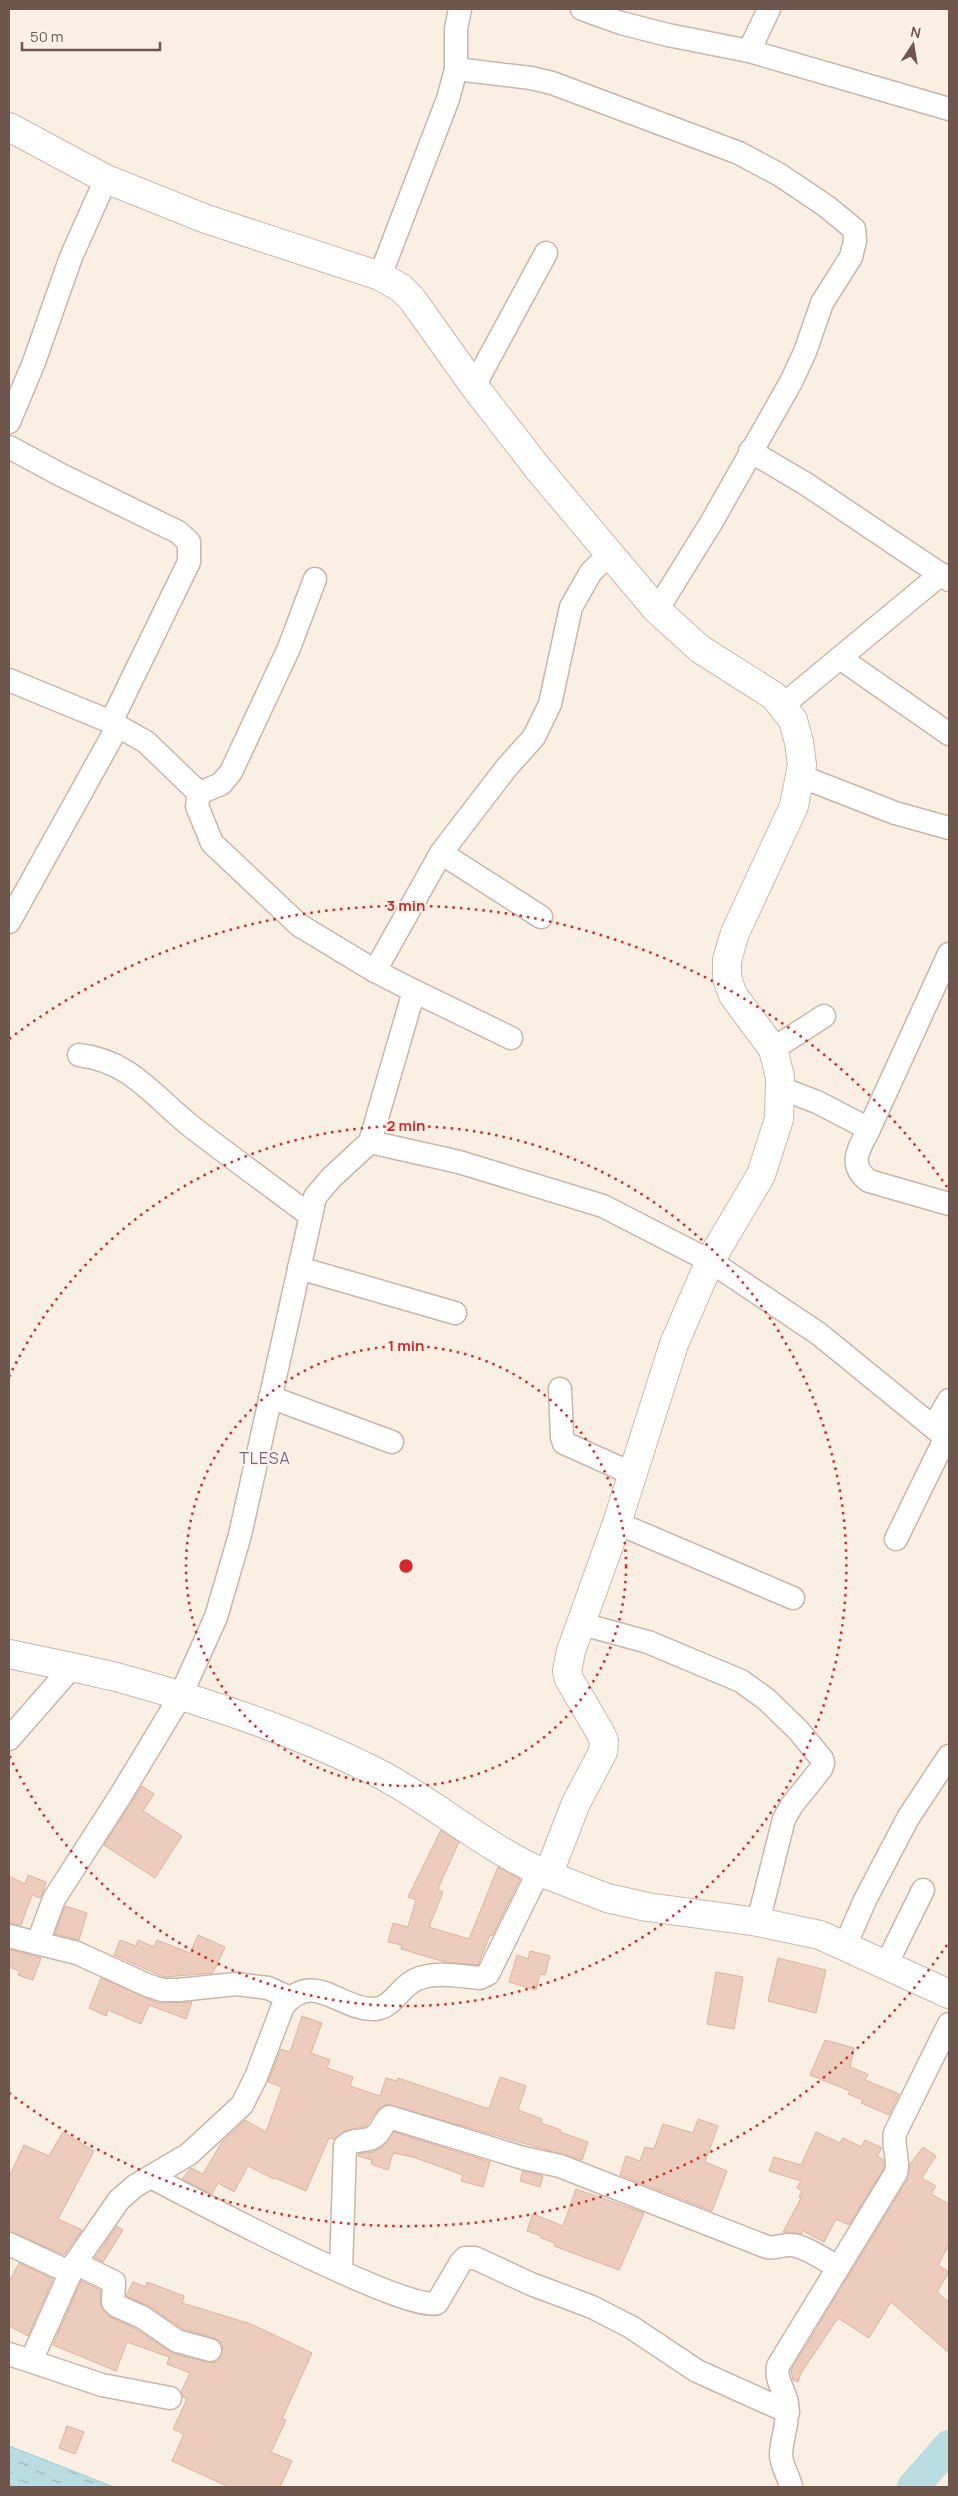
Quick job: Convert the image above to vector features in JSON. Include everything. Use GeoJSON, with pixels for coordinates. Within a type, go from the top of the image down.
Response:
{"type":"FeatureCollection","features":[{"type":"Feature","properties":{"kind":"main road"},"geometry":{"type":"LineString","coordinates":[[9,127],[106,179],[206,219],[380,276],[401,288],[412,299],[474,386],[609,555],[657,610],[700,649],[774,696],[793,720],[799,742],[802,765],[794,806],[735,932],[727,960],[727,978],[733,995],[773,1049],[780,1088],[780,1119],[760,1175],[710,1261],[674,1344],[617,1523],[571,1651],[567,1671],[569,1679],[600,1732],[604,1741],[603,1752],[576,1803],[543,1873]]}},
{"type":"Feature","properties":{"kind":"main road"},"geometry":{"type":"LineString","coordinates":[[9,1654],[120,1678],[180,1697],[346,1757],[419,1796],[510,1855],[543,1873],[606,1898],[647,1908],[758,1922],[820,1935],[949,1994]]}},
{"type":"Feature","properties":{"kind":"street"},"geometry":{"type":"LineString","coordinates":[[380,276],[448,99],[456,69],[456,29],[460,9]]}},
{"type":"Feature","properties":{"kind":"street"},"geometry":{"type":"LineString","coordinates":[[582,9],[621,23],[668,35],[749,50],[949,109]]}},
{"type":"Feature","properties":{"kind":"street"},"geometry":{"type":"LineString","coordinates":[[749,50],[769,9]]}},
{"type":"Feature","properties":{"kind":"street"},"geometry":{"type":"LineString","coordinates":[[456,69],[531,78],[552,83],[739,153],[780,175],[826,206],[854,229],[855,241],[851,257],[822,303],[805,352],[791,382],[750,451],[711,523],[657,610]]}},
{"type":"Feature","properties":{"kind":"street"},"geometry":{"type":"LineString","coordinates":[[9,422],[34,362],[71,257],[106,179]]}},
{"type":"Feature","properties":{"kind":"street"},"geometry":{"type":"LineString","coordinates":[[474,386],[546,253]]}},
{"type":"Feature","properties":{"kind":"street"},"geometry":{"type":"LineString","coordinates":[[9,447],[61,476],[178,532],[189,542],[189,562],[115,724],[9,922]]}},
{"type":"Feature","properties":{"kind":"street"},"geometry":{"type":"LineString","coordinates":[[750,451],[806,484],[945,577],[840,658],[783,705]]}},
{"type":"Feature","properties":{"kind":"street"},"geometry":{"type":"LineString","coordinates":[[375,971],[441,853],[507,767],[534,737],[550,704],[571,607],[591,572],[609,555]]}},
{"type":"Feature","properties":{"kind":"street"},"geometry":{"type":"LineString","coordinates":[[200,793],[221,784],[231,772],[290,648],[315,579]]}},
{"type":"Feature","properties":{"kind":"street"},"geometry":{"type":"LineString","coordinates":[[840,658],[949,734]]}},
{"type":"Feature","properties":{"kind":"street"},"geometry":{"type":"LineString","coordinates":[[9,680],[115,724],[146,742],[200,793]]}},
{"type":"Feature","properties":{"kind":"street"},"geometry":{"type":"LineString","coordinates":[[800,776],[896,813],[949,828]]}},
{"type":"Feature","properties":{"kind":"street"},"geometry":{"type":"LineString","coordinates":[[200,793],[197,806],[212,843],[299,925],[375,971],[511,1038]]}},
{"type":"Feature","properties":{"kind":"street"},"geometry":{"type":"LineString","coordinates":[[441,853],[541,917]]}},
{"type":"Feature","properties":{"kind":"street"},"geometry":{"type":"LineString","coordinates":[[949,955],[857,1152],[856,1163],[860,1174],[870,1180],[949,1204]]}},
{"type":"Feature","properties":{"kind":"street"},"geometry":{"type":"LineString","coordinates":[[38,1942],[54,1899],[180,1697],[216,1617],[228,1582],[240,1535],[315,1197],[320,1189],[370,1142],[414,991]]}},
{"type":"Feature","properties":{"kind":"street"},"geometry":{"type":"LineString","coordinates":[[773,1049],[824,1016]]}},
{"type":"Feature","properties":{"kind":"street"},"geometry":{"type":"LineString","coordinates":[[79,1055],[100,1057],[128,1072],[191,1126],[311,1216]]}},
{"type":"Feature","properties":{"kind":"street"},"geometry":{"type":"LineString","coordinates":[[780,1088],[817,1102],[869,1129]]}},
{"type":"Feature","properties":{"kind":"street"},"geometry":{"type":"LineString","coordinates":[[370,1142],[459,1162],[602,1206],[710,1261],[819,1334],[943,1434]]}},
{"type":"Feature","properties":{"kind":"street"},"geometry":{"type":"LineString","coordinates":[[299,1268],[455,1313]]}},
{"type":"Feature","properties":{"kind":"street"},"geometry":{"type":"LineString","coordinates":[[560,1390],[562,1437],[564,1443],[633,1474]]}},
{"type":"Feature","properties":{"kind":"street"},"geometry":{"type":"LineString","coordinates":[[270,1397],[392,1442]]}},
{"type":"Feature","properties":{"kind":"street"},"geometry":{"type":"LineString","coordinates":[[896,1539],[943,1434],[949,1400]]}},
{"type":"Feature","properties":{"kind":"street"},"geometry":{"type":"LineString","coordinates":[[617,1523],[793,1598]]}},
{"type":"Feature","properties":{"kind":"street"},"geometry":{"type":"LineString","coordinates":[[582,1624],[648,1642],[741,1681],[766,1699],[792,1724],[822,1759],[821,1769],[792,1805],[784,1819],[758,1922]]}},
{"type":"Feature","properties":{"kind":"street"},"geometry":{"type":"LineString","coordinates":[[9,1739],[72,1668]]}},
{"type":"Feature","properties":{"kind":"street"},"geometry":{"type":"LineString","coordinates":[[845,1946],[908,1818],[949,1756]]}},
{"type":"Feature","properties":{"kind":"street"},"geometry":{"type":"LineString","coordinates":[[31,2361],[73,2268],[119,2200],[135,2186],[190,2154],[242,2105],[256,2077],[283,2006],[290,1998],[308,1990],[317,1990],[363,2007],[375,2009],[382,2007],[392,2000],[414,1980],[429,1975],[480,1978],[488,1974],[543,1873]]}},
{"type":"Feature","properties":{"kind":"street"},"geometry":{"type":"LineString","coordinates":[[886,1965],[923,1890]]}},
{"type":"Feature","properties":{"kind":"street"},"geometry":{"type":"LineString","coordinates":[[9,1936],[77,1953],[147,1986],[162,1990],[236,1984],[268,1988],[290,1998]]}},
{"type":"Feature","properties":{"kind":"street"},"geometry":{"type":"LineString","coordinates":[[791,2487],[781,2454],[788,2423],[788,2412],[786,2400],[778,2380],[778,2366],[896,2173],[898,2167],[894,2146],[895,2133],[949,2024]]}},
{"type":"Feature","properties":{"kind":"street"},"geometry":{"type":"LineString","coordinates":[[341,2271],[345,2146],[348,2142],[370,2139],[376,2135],[389,2117],[523,2158],[560,2166],[767,2247],[773,2248],[786,2244],[798,2246],[838,2267]]}},
{"type":"Feature","properties":{"kind":"street"},"geometry":{"type":"LineString","coordinates":[[151,2177],[286,2248],[402,2296],[430,2305],[437,2303],[461,2262],[465,2258],[475,2258],[531,2284],[592,2307],[631,2327],[697,2371],[788,2412]]}},
{"type":"Feature","properties":{"kind":"street"},"geometry":{"type":"LineString","coordinates":[[9,2244],[114,2282],[113,2302],[117,2306],[142,2317],[177,2341],[210,2350]]}},
{"type":"Feature","properties":{"kind":"street"},"geometry":{"type":"LineString","coordinates":[[9,2354],[102,2385],[170,2398]]}},
{"type":"Feature","properties":{"kind":"water"},"geometry":{"type":"Polygon","coordinates":[[[9,2446],[114,2487],[9,2487],[9,2446]]]}},
{"type":"Feature","properties":{"kind":"building"},"geometry":{"type":"Polygon","coordinates":[[[142,1786],[154,1794],[143,1811],[182,1836],[155,1878],[104,1845],[142,1786]]]}},
{"type":"Feature","properties":{"kind":"building"},"geometry":{"type":"Polygon","coordinates":[[[441,1830],[459,1842],[440,1884],[438,1890],[443,1892],[429,1927],[469,1939],[498,1867],[520,1879],[492,1936],[490,1935],[478,1965],[445,1962],[401,1949],[402,1945],[388,1942],[393,1923],[408,1927],[416,1900],[408,1897],[441,1830]]]}},
{"type":"Feature","properties":{"kind":"building"},"geometry":{"type":"Polygon","coordinates":[[[28,1875],[46,1882],[43,1893],[40,1898],[32,1895],[21,1925],[9,1923],[9,1876],[25,1884],[28,1875]]]}},
{"type":"Feature","properties":{"kind":"building"},"geometry":{"type":"Polygon","coordinates":[[[65,1906],[87,1913],[79,1940],[55,1934],[65,1906]]]}},
{"type":"Feature","properties":{"kind":"building"},"geometry":{"type":"Polygon","coordinates":[[[198,1935],[225,1947],[213,1973],[164,1977],[114,1955],[120,1940],[136,1946],[138,1940],[154,1947],[157,1940],[190,1953],[198,1935]]]}},
{"type":"Feature","properties":{"kind":"building"},"geometry":{"type":"Polygon","coordinates":[[[9,1949],[41,1958],[33,1980],[18,1975],[20,1971],[9,1967],[9,1949]]]}},
{"type":"Feature","properties":{"kind":"building"},"geometry":{"type":"Polygon","coordinates":[[[530,1951],[550,1956],[545,1975],[540,1974],[536,1990],[509,1982],[517,1955],[528,1959],[530,1951]]]}},
{"type":"Feature","properties":{"kind":"building"},"geometry":{"type":"Polygon","coordinates":[[[778,1958],[826,1970],[816,2013],[768,2001],[778,1958]]]}},
{"type":"Feature","properties":{"kind":"building"},"geometry":{"type":"Polygon","coordinates":[[[716,1972],[743,1977],[734,2029],[707,2024],[716,1972]]]}},
{"type":"Feature","properties":{"kind":"building"},"geometry":{"type":"Polygon","coordinates":[[[101,1978],[158,2003],[192,2002],[186,2019],[149,2005],[141,2024],[108,2010],[106,2016],[89,2008],[101,1978]]]}},
{"type":"Feature","properties":{"kind":"building"},"geometry":{"type":"Polygon","coordinates":[[[302,2016],[322,2023],[311,2053],[330,2060],[327,2068],[353,2077],[350,2086],[380,2096],[386,2078],[397,2081],[398,2078],[489,2109],[500,2077],[526,2086],[518,2110],[542,2119],[541,2123],[561,2130],[560,2132],[588,2142],[582,2160],[386,2104],[377,2110],[366,2126],[345,2131],[334,2139],[329,2138],[306,2191],[274,2179],[248,2166],[234,2192],[218,2183],[212,2194],[182,2179],[191,2168],[203,2174],[222,2142],[245,2120],[266,2132],[282,2087],[268,2082],[281,2049],[290,2052],[302,2016]]]}},
{"type":"Feature","properties":{"kind":"building"},"geometry":{"type":"Polygon","coordinates":[[[825,2040],[854,2048],[850,2067],[868,2074],[865,2080],[899,2094],[889,2115],[861,2103],[863,2100],[848,2094],[850,2091],[810,2075],[825,2040]]]}},
{"type":"Feature","properties":{"kind":"building"},"geometry":{"type":"Polygon","coordinates":[[[698,2119],[718,2126],[705,2162],[727,2171],[712,2211],[620,2175],[626,2156],[640,2161],[645,2147],[654,2149],[663,2124],[693,2133],[698,2119]]]}},
{"type":"Feature","properties":{"kind":"building"},"geometry":{"type":"Polygon","coordinates":[[[63,2132],[94,2151],[58,2219],[82,2230],[64,2255],[9,2231],[9,2177],[24,2145],[49,2156],[63,2132]]]}},
{"type":"Feature","properties":{"kind":"building"},"geometry":{"type":"Polygon","coordinates":[[[394,2132],[490,2162],[483,2187],[461,2181],[463,2175],[413,2157],[393,2153],[388,2170],[371,2164],[372,2160],[358,2156],[358,2154],[373,2152],[382,2147],[394,2132]]]}},
{"type":"Feature","properties":{"kind":"building"},"geometry":{"type":"Polygon","coordinates":[[[816,2132],[840,2143],[843,2138],[861,2147],[865,2140],[882,2148],[877,2156],[884,2160],[884,2168],[849,2225],[836,2219],[824,2242],[803,2231],[802,2234],[783,2232],[801,2198],[799,2197],[802,2191],[797,2188],[801,2181],[769,2171],[774,2157],[801,2165],[816,2132]]]}},
{"type":"Feature","properties":{"kind":"building"},"geometry":{"type":"Polygon","coordinates":[[[923,2147],[936,2156],[922,2178],[936,2186],[931,2194],[949,2204],[949,2245],[938,2265],[949,2272],[937,2292],[949,2302],[949,2353],[891,2302],[869,2338],[838,2318],[801,2373],[798,2382],[793,2380],[791,2370],[907,2180],[910,2164],[923,2147]]]}},
{"type":"Feature","properties":{"kind":"building"},"geometry":{"type":"Polygon","coordinates":[[[523,2171],[543,2176],[540,2187],[520,2181],[523,2171]]]}},
{"type":"Feature","properties":{"kind":"building"},"geometry":{"type":"Polygon","coordinates":[[[576,2189],[644,2213],[619,2270],[554,2246],[555,2243],[527,2231],[533,2214],[563,2226],[576,2189]]]}},
{"type":"Feature","properties":{"kind":"building"},"geometry":{"type":"Polygon","coordinates":[[[117,2226],[123,2230],[103,2262],[95,2258],[117,2226]]]}},
{"type":"Feature","properties":{"kind":"building"},"geometry":{"type":"Polygon","coordinates":[[[19,2263],[53,2279],[28,2336],[9,2326],[9,2282],[19,2263]]]}},
{"type":"Feature","properties":{"kind":"building"},"geometry":{"type":"Polygon","coordinates":[[[81,2281],[100,2290],[101,2306],[108,2316],[136,2329],[174,2354],[213,2363],[220,2359],[223,2347],[220,2341],[183,2329],[149,2306],[126,2296],[133,2282],[146,2287],[147,2282],[184,2296],[182,2303],[251,2324],[312,2353],[282,2419],[286,2420],[271,2452],[292,2461],[280,2487],[229,2487],[172,2461],[184,2434],[173,2429],[187,2399],[183,2397],[181,2392],[190,2373],[167,2364],[169,2357],[127,2342],[116,2371],[53,2345],[81,2281]]]}},
{"type":"Feature","properties":{"kind":"building"},"geometry":{"type":"Polygon","coordinates":[[[67,2426],[84,2432],[75,2454],[59,2448],[67,2426]]]}},
{"type":"Feature","properties":{"kind":"waterway"},"geometry":{"type":"LineString","coordinates":[[913,2487],[949,2446]]}},
{"type":"Feature","properties":{"kind":"district","name":"TLESA"},"geometry":{"type":"Point","coordinates":[265,1458]}}]}
